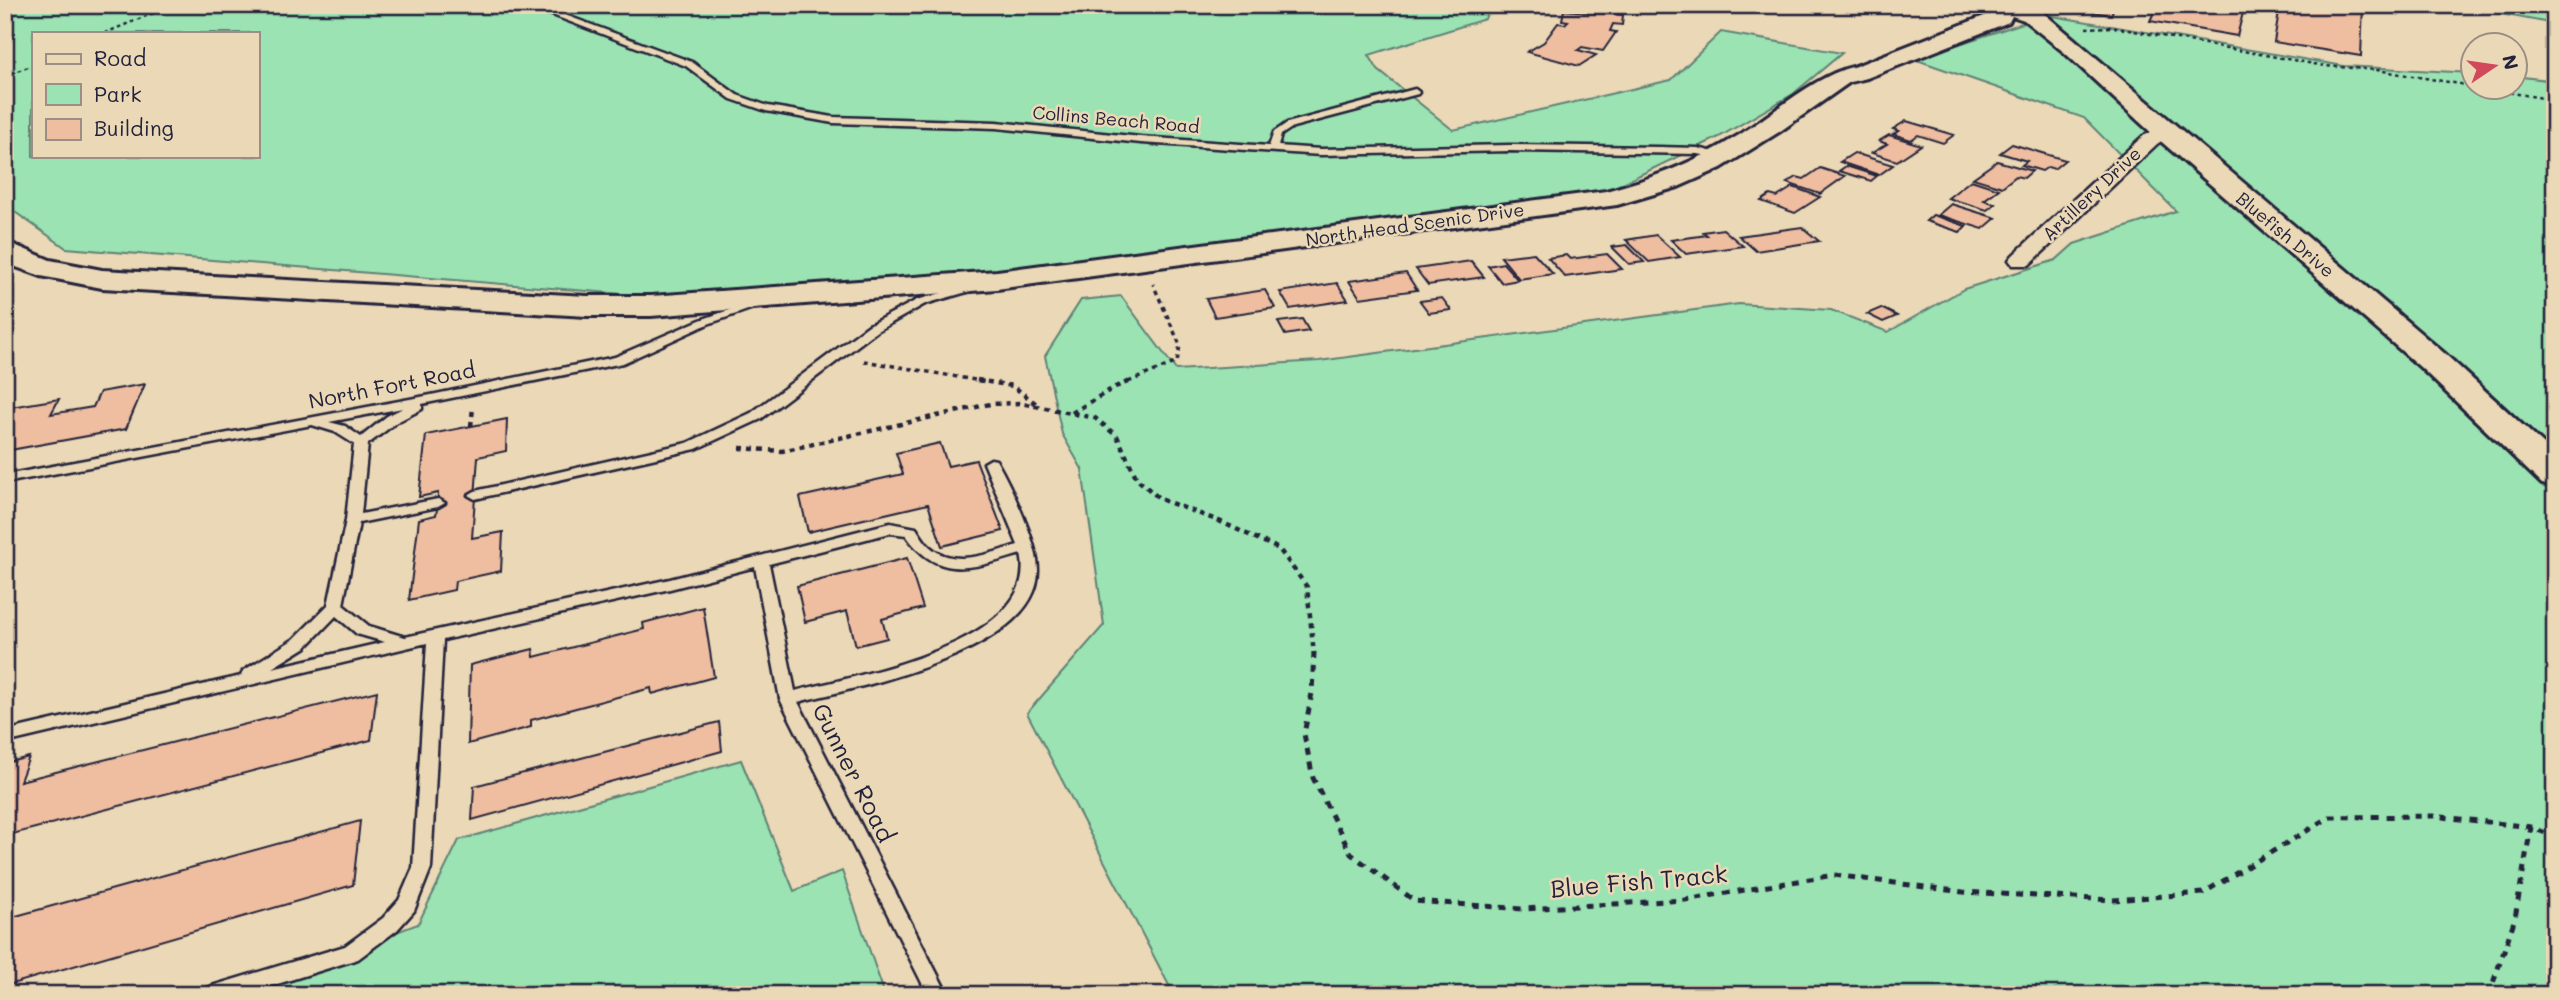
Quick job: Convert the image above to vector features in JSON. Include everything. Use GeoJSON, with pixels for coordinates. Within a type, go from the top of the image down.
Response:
{"type":"FeatureCollection","features":[{"type":"Feature","properties":{"kind":"street","name":"North Head Scenic Drive"},"geometry":{"type":"LineString","coordinates":[[5,250],[21,261],[63,273],[102,279],[587,306],[651,306],[997,280],[1607,199],[1677,178],[1724,156],[1843,76],[1859,73],[2001,16],[2007,6]]}},
{"type":"Feature","properties":{"kind":"street","name":"Bluefish Drive"},"geometry":{"type":"LineString","coordinates":[[2007,6],[2032,15],[2050,30],[2432,360],[2555,476]]}},
{"type":"Feature","properties":{"kind":"street","name":"Artillery Drive"},"geometry":{"type":"LineString","coordinates":[[2021,260],[2150,140],[2165,132]]}},
{"type":"Feature","properties":{"kind":"lane","name":"Collins Beach Road"},"geometry":{"type":"LineString","coordinates":[[530,5],[689,64],[734,97],[766,108],[833,120],[996,125],[1141,140],[1321,152],[1510,148],[1698,151],[1724,156]]}},
{"type":"Feature","properties":{"kind":"lane"},"geometry":{"type":"LineString","coordinates":[[1273,148],[1277,134],[1290,125],[1415,92]]}},
{"type":"Feature","properties":{"kind":"lane"},"geometry":{"type":"LineString","coordinates":[[475,495],[691,446],[756,416],[873,328],[921,302],[997,280]]}},
{"type":"Feature","properties":{"kind":"lane","name":"North Fort Road"},"geometry":{"type":"LineString","coordinates":[[5,479],[431,399],[619,359],[776,296]]}},
{"type":"Feature","properties":{"kind":"lane"},"geometry":{"type":"LineString","coordinates":[[237,682],[300,643],[335,607],[352,520],[361,443],[392,419],[431,399]]}},
{"type":"Feature","properties":{"kind":"lane"},"geometry":{"type":"LineString","coordinates":[[309,421],[340,429],[361,443]]}},
{"type":"Feature","properties":{"kind":"lane"},"geometry":{"type":"LineString","coordinates":[[788,699],[945,655],[978,640],[1007,619],[1024,597],[1031,573],[1026,548],[991,463]]}},
{"type":"Feature","properties":{"kind":"lane"},"geometry":{"type":"LineString","coordinates":[[352,520],[438,503]]}},
{"type":"Feature","properties":{"kind":"lane"},"geometry":{"type":"LineString","coordinates":[[5,737],[404,643],[670,584],[890,528],[911,530],[924,550],[944,562],[969,563],[1026,548]]}},
{"type":"Feature","properties":{"kind":"lane","name":"Gunner Road"},"geometry":{"type":"LineString","coordinates":[[761,560],[788,699],[938,995]]}},
{"type":"Feature","properties":{"kind":"lane"},"geometry":{"type":"LineString","coordinates":[[335,607],[363,630],[404,643]]}},
{"type":"Feature","properties":{"kind":"lane"},"geometry":{"type":"LineString","coordinates":[[212,995],[351,953],[390,924],[407,905],[422,868],[435,636]]}},
{"type":"Feature","properties":{"kind":"path"},"geometry":{"type":"LineString","coordinates":[[107,32],[173,5]]}},
{"type":"Feature","properties":{"kind":"path"},"geometry":{"type":"LineString","coordinates":[[2050,30],[2112,27],[2325,66],[2458,84]]}},
{"type":"Feature","properties":{"kind":"path"},"geometry":{"type":"LineString","coordinates":[[5,76],[32,65]]}},
{"type":"Feature","properties":{"kind":"path"},"geometry":{"type":"LineString","coordinates":[[2528,96],[2555,100]]}},
{"type":"Feature","properties":{"kind":"path"},"geometry":{"type":"LineString","coordinates":[[1072,413],[1115,387],[1177,362],[1180,345],[1148,272]]}},
{"type":"Feature","properties":{"kind":"path"},"geometry":{"type":"LineString","coordinates":[[835,356],[1013,386],[1040,407]]}},
{"type":"Feature","properties":{"kind":"path","name":"Blue Fish Track"},"geometry":{"type":"LineString","coordinates":[[782,451],[990,404],[1021,403],[1095,418],[1117,436],[1137,478],[1160,499],[1219,521],[1279,549],[1307,587],[1314,641],[1312,693],[1304,734],[1313,778],[1351,854],[1415,901],[1523,909],[1685,900],[1834,875],[1963,892],[2113,900],[2203,892],[2330,817],[2434,816],[2531,827],[2555,837]]}},
{"type":"Feature","properties":{"kind":"path"},"geometry":{"type":"LineString","coordinates":[[471,426],[473,408]]}},
{"type":"Feature","properties":{"kind":"path"},"geometry":{"type":"LineString","coordinates":[[2489,995],[2515,918],[2531,827]]}},
{"type":"Feature","properties":{"kind":"green space"},"geometry":{"type":"Polygon","coordinates":[[[5,5],[1490,5],[1485,19],[1369,55],[1378,70],[1453,130],[1671,80],[1721,32],[1842,53],[1793,94],[1719,137],[1600,194],[1093,263],[647,296],[66,248],[5,205],[5,64],[15,60],[5,54],[5,5]]]}},
{"type":"Feature","properties":{"kind":"green space"},"geometry":{"type":"Polygon","coordinates":[[[2555,5],[2555,24],[2463,7],[2555,5]]]}},
{"type":"Feature","properties":{"kind":"green space"},"geometry":{"type":"Polygon","coordinates":[[[2047,15],[2344,66],[2458,72],[2458,102],[2528,102],[2528,78],[2555,81],[2555,995],[1174,995],[1027,713],[1104,625],[1082,469],[1062,434],[1045,356],[1081,300],[1121,296],[1176,370],[1319,361],[1739,304],[1831,310],[1888,332],[1964,289],[2056,260],[2074,244],[2176,211],[2084,118],[1914,59],[2047,15]]]}},
{"type":"Feature","properties":{"kind":"green space"},"geometry":{"type":"Polygon","coordinates":[[[741,760],[794,891],[842,871],[885,995],[229,995],[418,924],[459,840],[741,760]]]}},
{"type":"Feature","properties":{"kind":"building"},"geometry":{"type":"Polygon","coordinates":[[[2068,5],[2115,5],[2111,15],[2072,9],[2068,5]]]}},
{"type":"Feature","properties":{"kind":"building"},"geometry":{"type":"Polygon","coordinates":[[[2157,5],[2245,5],[2237,36],[2150,21],[2157,5]]]}},
{"type":"Feature","properties":{"kind":"building"},"geometry":{"type":"Polygon","coordinates":[[[2280,5],[2363,5],[2361,56],[2274,42],[2280,5]]]}},
{"type":"Feature","properties":{"kind":"building"},"geometry":{"type":"Polygon","coordinates":[[[1564,10],[1623,15],[1622,25],[1613,24],[1610,31],[1616,32],[1603,51],[1582,47],[1578,50],[1596,55],[1579,66],[1527,52],[1544,42],[1558,23],[1565,24],[1568,21],[1562,20],[1564,10]]]}},
{"type":"Feature","properties":{"kind":"building"},"geometry":{"type":"Polygon","coordinates":[[[1906,121],[1954,135],[1943,143],[1918,135],[1911,140],[1893,134],[1899,131],[1893,129],[1906,121]]]}},
{"type":"Feature","properties":{"kind":"building"},"geometry":{"type":"Polygon","coordinates":[[[1889,135],[1921,145],[1897,161],[1872,153],[1887,144],[1879,141],[1889,135]]]}},
{"type":"Feature","properties":{"kind":"building"},"geometry":{"type":"Polygon","coordinates":[[[2012,144],[2065,160],[2054,169],[2048,167],[2042,171],[2022,165],[2027,161],[2000,153],[2012,144]]]}},
{"type":"Feature","properties":{"kind":"building"},"geometry":{"type":"Polygon","coordinates":[[[1854,153],[1893,165],[1879,175],[1840,162],[1854,153]]]}},
{"type":"Feature","properties":{"kind":"building"},"geometry":{"type":"Polygon","coordinates":[[[1997,161],[2032,171],[2024,178],[2016,176],[2002,187],[1973,178],[1997,161]]]}},
{"type":"Feature","properties":{"kind":"building"},"geometry":{"type":"Polygon","coordinates":[[[1846,166],[1877,176],[1871,181],[1839,171],[1846,166]]]}},
{"type":"Feature","properties":{"kind":"building"},"geometry":{"type":"Polygon","coordinates":[[[1820,168],[1845,176],[1820,194],[1787,183],[1797,177],[1804,179],[1820,168]]]}},
{"type":"Feature","properties":{"kind":"building"},"geometry":{"type":"Polygon","coordinates":[[[1971,180],[1999,189],[1984,200],[1995,204],[1987,210],[1948,198],[1971,180]]]}},
{"type":"Feature","properties":{"kind":"building"},"geometry":{"type":"Polygon","coordinates":[[[1793,187],[1820,197],[1795,213],[1761,201],[1770,195],[1777,197],[1793,187]]]}},
{"type":"Feature","properties":{"kind":"building"},"geometry":{"type":"Polygon","coordinates":[[[1951,204],[1996,218],[1983,229],[1938,215],[1951,204]]]}},
{"type":"Feature","properties":{"kind":"building"},"geometry":{"type":"Polygon","coordinates":[[[1933,215],[1966,226],[1960,232],[1926,221],[1933,215]]]}},
{"type":"Feature","properties":{"kind":"building"},"geometry":{"type":"Polygon","coordinates":[[[1802,227],[1819,241],[1756,251],[1739,236],[1802,227]]]}},
{"type":"Feature","properties":{"kind":"building"},"geometry":{"type":"Polygon","coordinates":[[[1723,229],[1743,246],[1686,254],[1671,240],[1707,235],[1703,232],[1723,229]]]}},
{"type":"Feature","properties":{"kind":"building"},"geometry":{"type":"Polygon","coordinates":[[[1656,235],[1680,257],[1649,262],[1626,240],[1656,235]]]}},
{"type":"Feature","properties":{"kind":"building"},"geometry":{"type":"Polygon","coordinates":[[[1627,245],[1644,262],[1629,264],[1612,247],[1627,245]]]}},
{"type":"Feature","properties":{"kind":"building"},"geometry":{"type":"Polygon","coordinates":[[[1534,253],[1553,274],[1519,279],[1501,257],[1534,253]]]}},
{"type":"Feature","properties":{"kind":"building"},"geometry":{"type":"Polygon","coordinates":[[[1607,254],[1622,269],[1565,277],[1548,258],[1566,255],[1570,259],[1607,254]]]}},
{"type":"Feature","properties":{"kind":"building"},"geometry":{"type":"Polygon","coordinates":[[[1471,261],[1484,277],[1428,285],[1416,269],[1471,261]]]}},
{"type":"Feature","properties":{"kind":"building"},"geometry":{"type":"Polygon","coordinates":[[[1503,263],[1518,280],[1502,283],[1488,266],[1503,263]]]}},
{"type":"Feature","properties":{"kind":"building"},"geometry":{"type":"Polygon","coordinates":[[[1406,273],[1417,290],[1360,298],[1349,281],[1406,273]]]}},
{"type":"Feature","properties":{"kind":"building"},"geometry":{"type":"Polygon","coordinates":[[[1337,283],[1348,300],[1290,309],[1280,292],[1337,283]]]}},
{"type":"Feature","properties":{"kind":"building"},"geometry":{"type":"Polygon","coordinates":[[[1265,290],[1275,308],[1215,317],[1206,299],[1265,290]]]}},
{"type":"Feature","properties":{"kind":"building"},"geometry":{"type":"Polygon","coordinates":[[[1442,298],[1451,310],[1429,313],[1420,301],[1442,298]]]}},
{"type":"Feature","properties":{"kind":"building"},"geometry":{"type":"Polygon","coordinates":[[[1881,308],[1897,316],[1883,322],[1867,314],[1881,308]]]}},
{"type":"Feature","properties":{"kind":"building"},"geometry":{"type":"Polygon","coordinates":[[[1302,319],[1309,331],[1285,335],[1278,322],[1302,319]]]}},
{"type":"Feature","properties":{"kind":"building"},"geometry":{"type":"Polygon","coordinates":[[[145,384],[126,429],[5,451],[5,418],[11,407],[59,399],[51,414],[93,407],[100,392],[145,384]]]}},
{"type":"Feature","properties":{"kind":"building"},"geometry":{"type":"Polygon","coordinates":[[[507,419],[506,451],[478,457],[472,538],[503,532],[501,571],[455,581],[454,590],[409,600],[419,519],[436,515],[438,503],[438,493],[419,497],[426,435],[507,419]]]}},
{"type":"Feature","properties":{"kind":"building"},"geometry":{"type":"Polygon","coordinates":[[[940,443],[948,466],[976,460],[1003,531],[942,546],[928,504],[808,532],[800,497],[903,474],[896,453],[940,443]]]}},
{"type":"Feature","properties":{"kind":"building"},"geometry":{"type":"Polygon","coordinates":[[[907,558],[923,608],[882,619],[887,638],[856,646],[847,611],[805,622],[797,586],[907,558]]]}},
{"type":"Feature","properties":{"kind":"building"},"geometry":{"type":"Polygon","coordinates":[[[703,607],[714,677],[652,694],[651,688],[531,720],[531,727],[468,744],[470,665],[533,649],[534,657],[644,629],[643,623],[703,607]]]}},
{"type":"Feature","properties":{"kind":"building"},"geometry":{"type":"Polygon","coordinates":[[[377,691],[371,740],[5,836],[5,763],[29,757],[20,781],[377,691]]]}},
{"type":"Feature","properties":{"kind":"building"},"geometry":{"type":"Polygon","coordinates":[[[719,722],[722,751],[472,820],[474,786],[719,722]]]}},
{"type":"Feature","properties":{"kind":"building"},"geometry":{"type":"Polygon","coordinates":[[[360,821],[353,885],[5,986],[5,919],[360,821]]]}}]}
